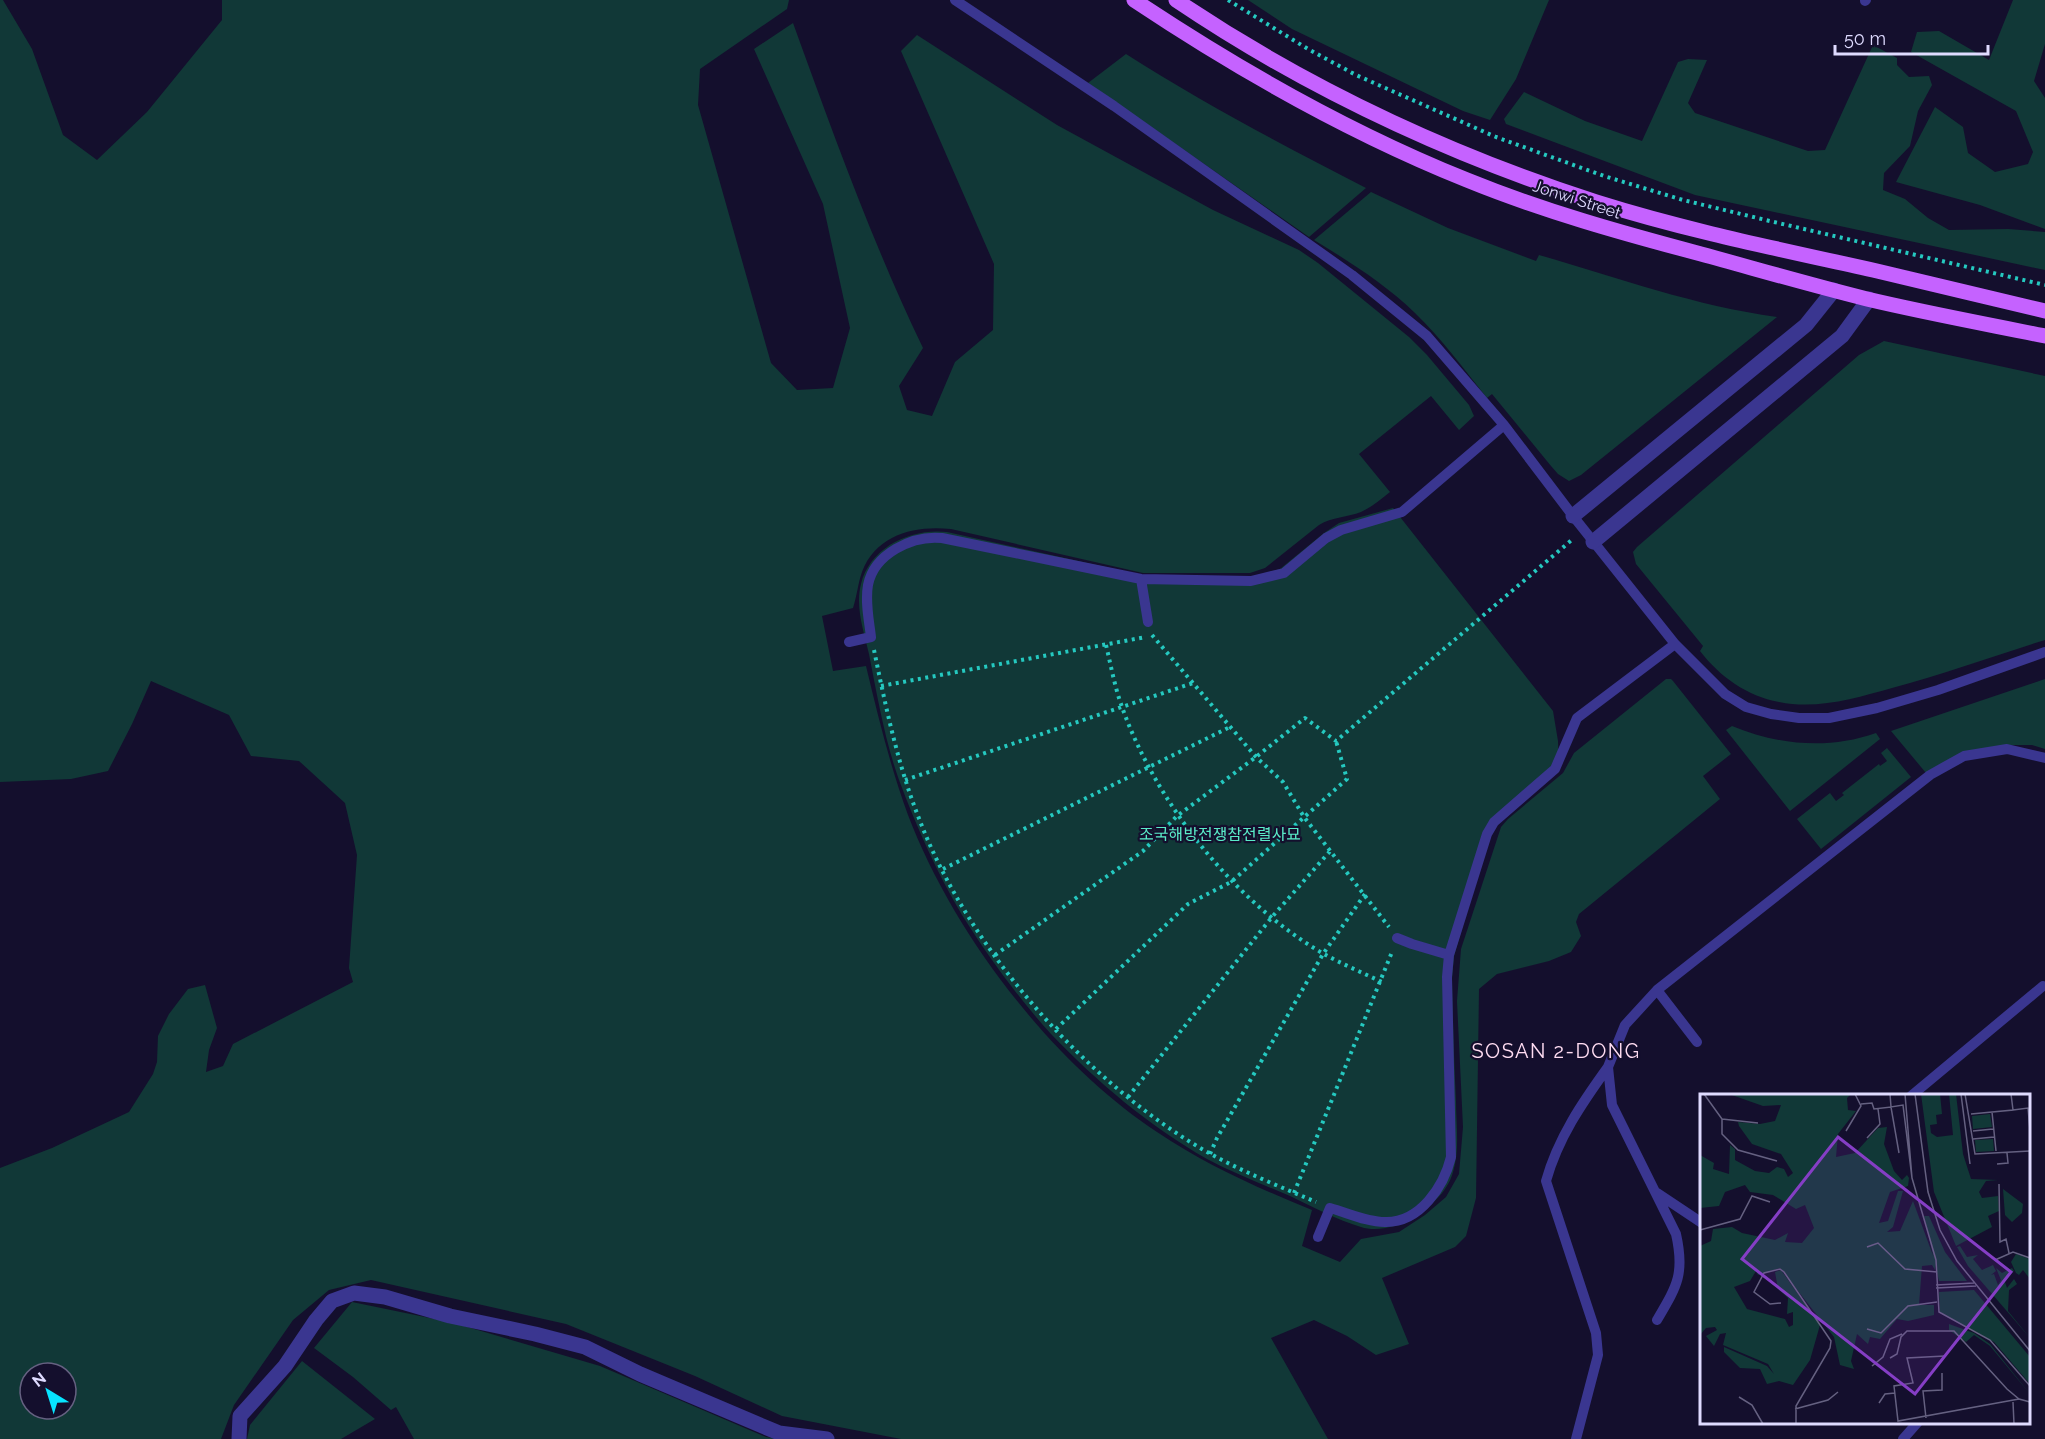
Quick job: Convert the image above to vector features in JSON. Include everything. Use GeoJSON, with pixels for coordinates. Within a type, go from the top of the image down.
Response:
{"type":"FeatureCollection","features":[{"type":"Feature","properties":{"kind":"main road","name":"Jonwi Street"},"geometry":{"type":"LineString","coordinates":[[1134,0],[1285,93],[1376,140],[1467,180],[1594,225],[1834,290],[2045,336]]}},
{"type":"Feature","properties":{"kind":"main road","name":"Jonwi Street"},"geometry":{"type":"LineString","coordinates":[[1176,0],[1298,75],[1385,119],[1479,160],[1597,202],[1731,238],[2045,311]]}},
{"type":"Feature","properties":{"kind":"street"},"geometry":{"type":"LineString","coordinates":[[1573,516],[1806,326],[1834,290]]}},
{"type":"Feature","properties":{"kind":"street"},"geometry":{"type":"LineString","coordinates":[[1588,536],[1842,336],[1869,299]]}},
{"type":"Feature","properties":{"kind":"street"},"geometry":{"type":"LineString","coordinates":[[239,1439],[240,1416],[285,1366],[316,1320],[332,1301],[354,1293],[385,1297],[450,1316],[585,1347],[640,1374],[779,1433],[827,1439]]}},
{"type":"Feature","properties":{"kind":"lane"},"geometry":{"type":"LineString","coordinates":[[955,0],[1114,106],[1352,275],[1427,336],[1504,425],[1588,536],[1675,644],[1725,694],[1746,706],[1772,714],[1798,718],[1828,718],[1877,708],[1938,690],[2045,652]]}},
{"type":"Feature","properties":{"kind":"lane"},"geometry":{"type":"LineString","coordinates":[[849,642],[871,637],[867,603],[868,584],[873,572],[892,552],[922,538],[942,538],[1141,579],[1251,581],[1284,573],[1326,538],[1341,530],[1402,512],[1504,425]]}},
{"type":"Feature","properties":{"kind":"lane"},"geometry":{"type":"LineString","coordinates":[[1141,579],[1148,622]]}},
{"type":"Feature","properties":{"kind":"lane"},"geometry":{"type":"LineString","coordinates":[[1318,1237],[1330,1208],[1386,1222],[1404,1219],[1426,1203],[1440,1186],[1448,1171],[1451,1157],[1447,977],[1449,955],[1487,834],[1494,822],[1555,769],[1577,718],[1675,644]]}},
{"type":"Feature","properties":{"kind":"lane"},"geometry":{"type":"LineString","coordinates":[[1576,1439],[1598,1355],[1596,1333],[1546,1181],[1552,1160],[1576,1113],[1608,1067],[1625,1025],[1657,990],[1930,775],[1964,756],[2007,749],[2045,758]]}},
{"type":"Feature","properties":{"kind":"lane"},"geometry":{"type":"LineString","coordinates":[[1398,938],[1449,955]]}},
{"type":"Feature","properties":{"kind":"lane"},"geometry":{"type":"LineString","coordinates":[[1912,1094],[2043,986]]}},
{"type":"Feature","properties":{"kind":"lane"},"geometry":{"type":"LineString","coordinates":[[1657,990],[1697,1042]]}},
{"type":"Feature","properties":{"kind":"lane"},"geometry":{"type":"LineString","coordinates":[[1608,1067],[1612,1105],[1676,1234],[1681,1256],[1678,1284],[1657,1320]]}},
{"type":"Feature","properties":{"kind":"lane"},"geometry":{"type":"LineString","coordinates":[[1657,1193],[1700,1222]]}},
{"type":"Feature","properties":{"kind":"lane"},"geometry":{"type":"LineString","coordinates":[[1903,1439],[1916,1424]]}},
{"type":"Feature","properties":{"kind":"path"},"geometry":{"type":"LineString","coordinates":[[1228,0],[1308,49],[1356,75],[1496,137],[1604,176],[1683,200],[1751,217],[2045,285]]}},
{"type":"Feature","properties":{"kind":"path"},"geometry":{"type":"LineString","coordinates":[[1336,741],[1588,536]]}},
{"type":"Feature","properties":{"kind":"path"},"geometry":{"type":"LineString","coordinates":[[1148,622],[1152,636],[1256,757],[1283,782],[1304,817],[1398,938],[1382,982],[1294,1193]]}},
{"type":"Feature","properties":{"kind":"path"},"geometry":{"type":"LineString","coordinates":[[881,686],[1152,636]]}},
{"type":"Feature","properties":{"kind":"path"},"geometry":{"type":"LineString","coordinates":[[871,637],[905,780],[920,822],[967,915],[1025,995],[1087,1062],[1165,1125],[1210,1154],[1330,1208]]}},
{"type":"Feature","properties":{"kind":"path"},"geometry":{"type":"LineString","coordinates":[[1106,645],[1121,707],[1148,767],[1177,816],[1232,882],[1272,918],[1323,954],[1382,982]]}},
{"type":"Feature","properties":{"kind":"path"},"geometry":{"type":"LineString","coordinates":[[905,780],[1193,683]]}},
{"type":"Feature","properties":{"kind":"path"},"geometry":{"type":"LineString","coordinates":[[995,955],[1143,851],[1177,816],[1305,718],[1336,741],[1347,779],[1232,882],[1188,904],[1056,1029]]}},
{"type":"Feature","properties":{"kind":"path"},"geometry":{"type":"LineString","coordinates":[[943,869],[1230,727]]}},
{"type":"Feature","properties":{"kind":"path"},"geometry":{"type":"LineString","coordinates":[[1128,1097],[1272,918],[1331,850]]}},
{"type":"Feature","properties":{"kind":"path"},"geometry":{"type":"LineString","coordinates":[[1210,1154],[1323,954],[1365,894]]}},
{"type":"Feature","properties":{"kind":"green space"},"geometry":{"type":"Polygon","coordinates":[[[0,0],[3,0],[32,49],[63,135],[97,160],[147,112],[222,20],[222,0],[789,0],[787,9],[700,69],[698,105],[771,363],[797,390],[833,388],[850,328],[823,204],[754,49],[793,23],[870,228],[923,348],[899,386],[907,410],[932,416],[955,362],[993,330],[994,264],[901,51],[917,35],[1057,125],[1213,210],[1299,250],[1409,337],[1469,405],[1474,416],[1459,430],[1431,396],[1359,454],[1390,492],[1361,512],[1329,520],[1319,525],[1265,568],[1250,573],[1143,573],[951,529],[924,529],[899,535],[877,549],[868,559],[862,572],[853,608],[822,616],[833,671],[866,666],[896,778],[908,815],[927,860],[979,949],[1010,992],[1043,1032],[1080,1070],[1118,1103],[1157,1132],[1233,1175],[1312,1210],[1302,1246],[1340,1262],[1361,1239],[1399,1232],[1425,1215],[1446,1197],[1459,1174],[1463,1127],[1457,1001],[1461,949],[1501,827],[1563,773],[1574,753],[1666,679],[1673,681],[1731,754],[1703,776],[1720,799],[1579,914],[1576,922],[1581,936],[1571,952],[1549,961],[1497,974],[1479,989],[1476,1198],[1466,1236],[1455,1247],[1382,1278],[1409,1344],[1376,1355],[1347,1336],[1314,1320],[1271,1338],[1328,1439],[901,1439],[782,1416],[695,1376],[566,1324],[371,1280],[329,1290],[293,1320],[234,1405],[221,1439],[0,1439],[0,1168],[52,1148],[129,1112],[153,1074],[157,1062],[158,1036],[169,1014],[188,989],[205,985],[217,1028],[209,1050],[206,1072],[223,1066],[233,1044],[353,982],[349,968],[357,855],[345,803],[299,761],[251,756],[229,715],[151,681],[108,771],[71,779],[0,782],[0,0]]]}},
{"type":"Feature","properties":{"kind":"green space"},"geometry":{"type":"Polygon","coordinates":[[[1248,0],[1549,0],[1516,79],[1490,120],[1463,111],[1292,29],[1248,0]]]}},
{"type":"Feature","properties":{"kind":"green space"},"geometry":{"type":"Polygon","coordinates":[[[2013,0],[2045,0],[2045,44],[2034,81],[2045,98],[2045,229],[1980,205],[1896,182],[1935,107],[1963,127],[1968,153],[1995,172],[2028,164],[2033,152],[2016,111],[1911,52],[1917,32],[1939,31],[1989,60],[2013,0]]]}},
{"type":"Feature","properties":{"kind":"green space"},"geometry":{"type":"Polygon","coordinates":[[[1873,45],[1897,58],[1897,65],[1909,77],[1929,76],[1932,85],[1918,111],[1910,146],[1884,173],[1883,190],[1905,199],[1928,218],[1949,230],[2008,229],[2045,232],[2045,270],[1695,195],[1506,124],[1504,119],[1524,92],[1585,121],[1642,141],[1678,62],[1688,59],[1707,60],[1688,103],[1695,113],[1808,151],[1825,150],[1873,45]]]}},
{"type":"Feature","properties":{"kind":"green space"},"geometry":{"type":"Polygon","coordinates":[[[1126,54],[1244,124],[1366,188],[1309,237],[1088,83],[1126,54]]]}},
{"type":"Feature","properties":{"kind":"green space"},"geometry":{"type":"Polygon","coordinates":[[[1371,192],[1448,228],[1536,261],[1539,255],[1687,299],[1777,317],[1581,475],[1569,481],[1558,474],[1492,394],[1487,398],[1444,344],[1404,302],[1354,265],[1314,240],[1371,192]]]}},
{"type":"Feature","properties":{"kind":"green space"},"geometry":{"type":"Polygon","coordinates":[[[1884,341],[2045,376],[2045,640],[1931,677],[1850,699],[1808,705],[1767,699],[1745,690],[1716,669],[1700,651],[1703,646],[1636,564],[1633,552],[1859,355],[1884,341]]]}},
{"type":"Feature","properties":{"kind":"green space","name":"조국해방전쟁참전렬사묘"},"geometry":{"type":"Polygon","coordinates":[[[1393,508],[1553,711],[1558,741],[1559,769],[1505,814],[1489,837],[1454,956],[1452,979],[1457,1146],[1450,1180],[1442,1194],[1417,1215],[1399,1224],[1373,1229],[1334,1217],[1227,1169],[1186,1146],[1144,1118],[1105,1086],[1051,1034],[1027,1006],[962,915],[912,815],[885,734],[861,619],[859,593],[866,571],[883,550],[906,537],[920,533],[947,532],[1142,575],[1249,578],[1280,569],[1339,523],[1393,508]]]}},
{"type":"Feature","properties":{"kind":"green space"},"geometry":{"type":"Polygon","coordinates":[[[2045,679],[2045,749],[2032,745],[2009,745],[1926,773],[1891,731],[2045,679]]]}},
{"type":"Feature","properties":{"kind":"green space"},"geometry":{"type":"Polygon","coordinates":[[[1732,726],[1767,738],[1803,743],[1840,742],[1876,733],[1880,739],[1790,811],[1726,730],[1732,726]]]}},
{"type":"Feature","properties":{"kind":"green space"},"geometry":{"type":"Polygon","coordinates":[[[1887,748],[1911,777],[1821,849],[1797,819],[1830,793],[1836,801],[1844,795],[1842,793],[1879,764],[1880,766],[1887,761],[1881,753],[1887,748]]]}},
{"type":"Feature","properties":{"kind":"green space"},"geometry":{"type":"Polygon","coordinates":[[[352,1302],[454,1323],[600,1366],[766,1437],[777,1439],[414,1439],[396,1407],[391,1410],[353,1377],[314,1348],[352,1302]]]}},
{"type":"Feature","properties":{"kind":"green space"},"geometry":{"type":"Polygon","coordinates":[[[302,1361],[375,1419],[341,1439],[247,1439],[250,1425],[302,1361]]]}},
{"type":"Feature","properties":{"kind":"district","name":"SOSAN 2-DONG"},"geometry":{"type":"Point","coordinates":[1556,1051]}}]}
